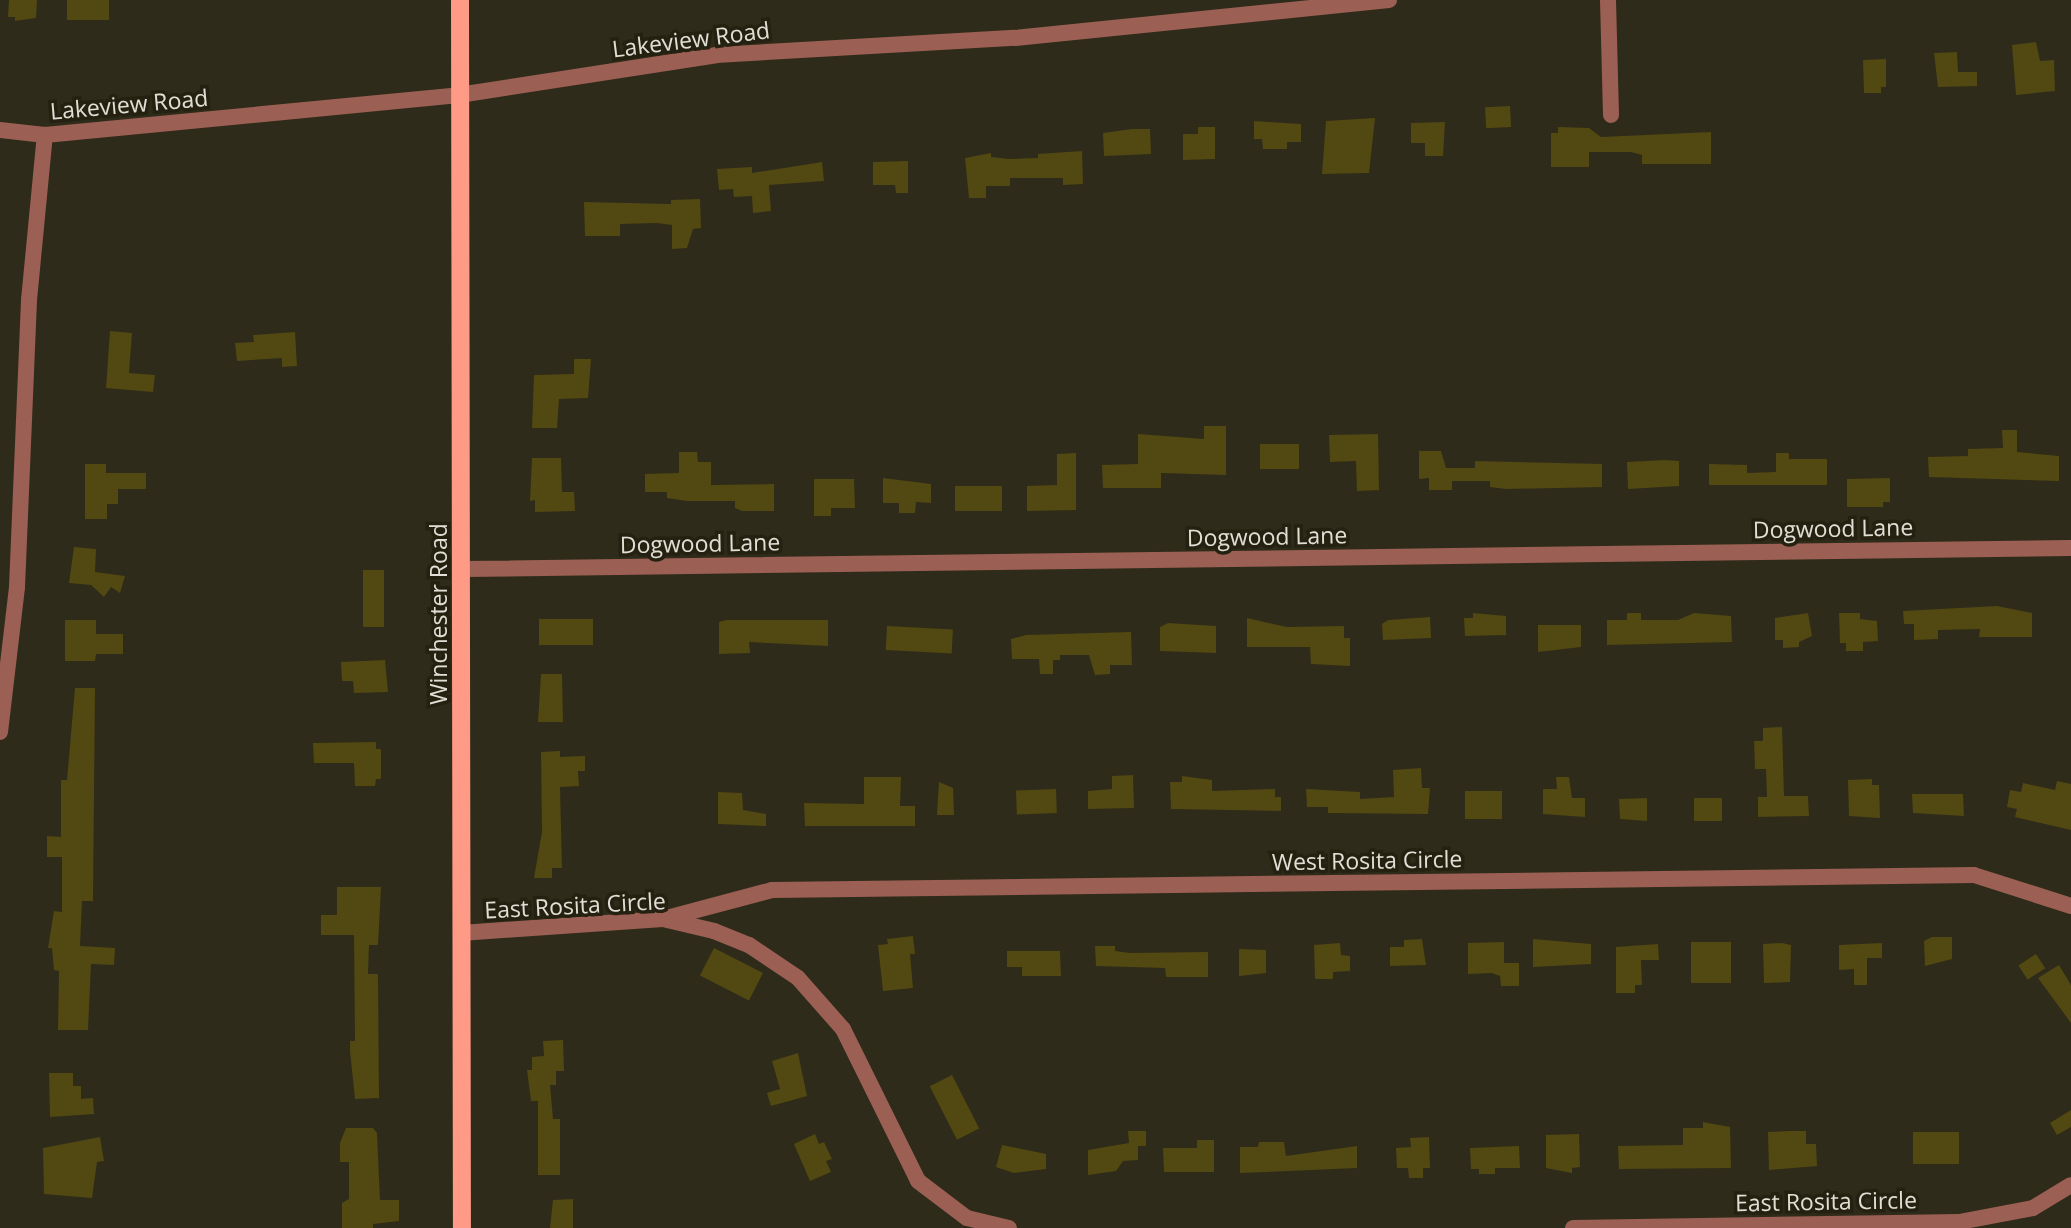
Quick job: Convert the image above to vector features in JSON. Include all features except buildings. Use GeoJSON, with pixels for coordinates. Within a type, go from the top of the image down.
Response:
{"type":"FeatureCollection","features":[{"type":"Feature","properties":{"kind":"main road","name":"Winchester Road"},"geometry":{"type":"LineString","coordinates":[[460,0],[462,1228]]}},
{"type":"Feature","properties":{"kind":"street","name":"Lakeview Road"},"geometry":{"type":"LineString","coordinates":[[0,130],[45,135],[459,95],[716,55],[1016,38],[1390,0]]}},
{"type":"Feature","properties":{"kind":"street"},"geometry":{"type":"LineString","coordinates":[[1608,0],[1611,115]]}},
{"type":"Feature","properties":{"kind":"street"},"geometry":{"type":"LineString","coordinates":[[0,732],[17,587],[29,300],[45,135]]}},
{"type":"Feature","properties":{"kind":"street","name":"Dogwood Lane"},"geometry":{"type":"LineString","coordinates":[[463,569],[2071,548]]}},
{"type":"Feature","properties":{"kind":"street","name":"West Rosita Circle"},"geometry":{"type":"LineString","coordinates":[[663,919],[772,890],[1974,875],[2071,906]]}},
{"type":"Feature","properties":{"kind":"street","name":"East Rosita Circle"},"geometry":{"type":"LineString","coordinates":[[461,933],[663,919],[714,931],[749,945],[798,978],[843,1029],[918,1181],[967,1218],[1009,1228]]}},
{"type":"Feature","properties":{"kind":"street","name":"East Rosita Circle"},"geometry":{"type":"LineString","coordinates":[[1573,1228],[1959,1222],[2033,1208],[2071,1185]]}}]}
